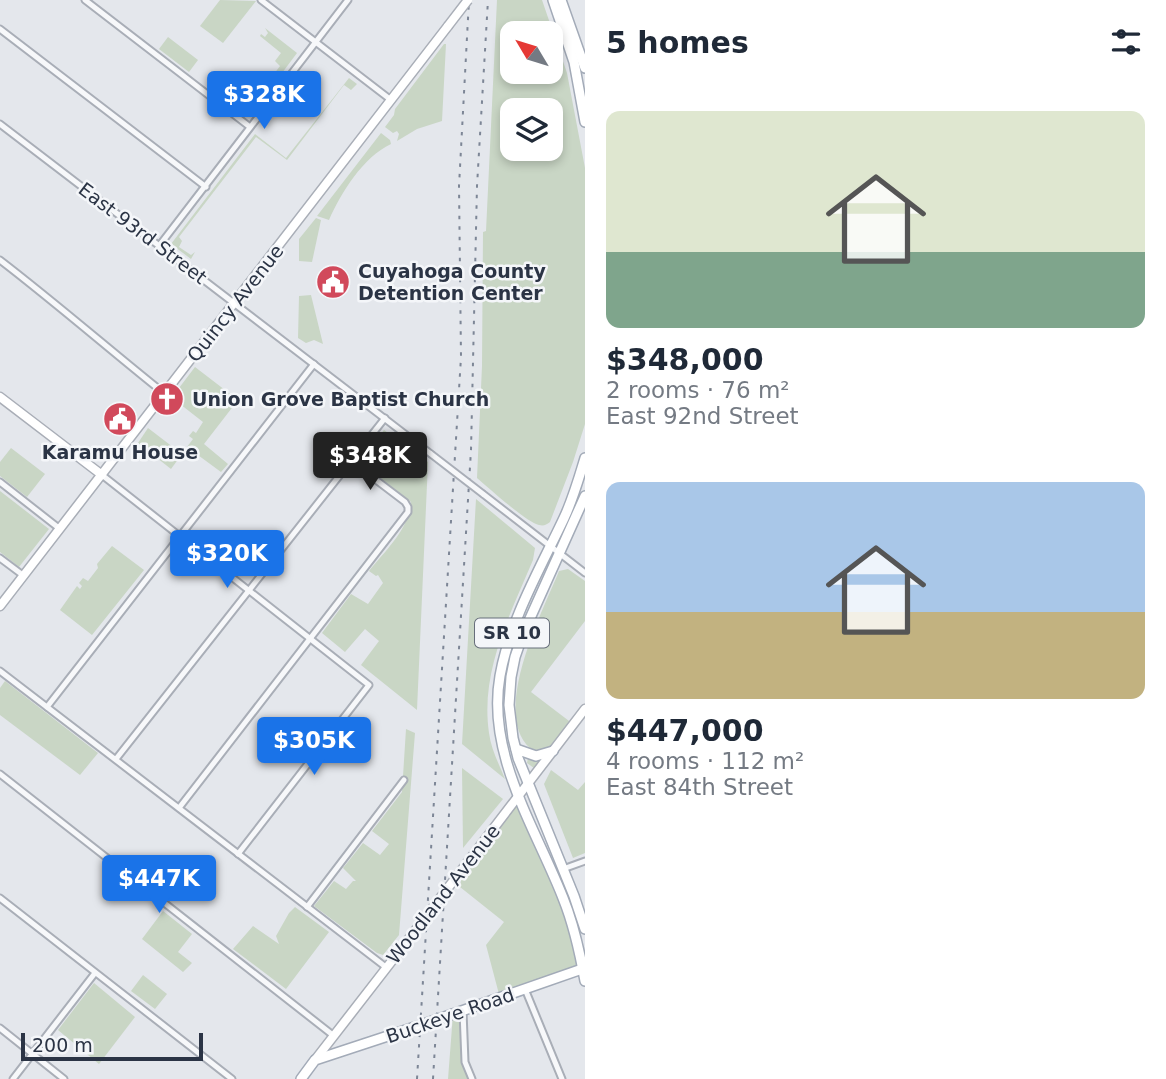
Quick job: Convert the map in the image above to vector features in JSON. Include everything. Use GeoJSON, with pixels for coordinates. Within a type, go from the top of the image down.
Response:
{"type":"FeatureCollection","features":[{"type":"Feature","properties":{"kind":"main road"},"geometry":{"type":"LineString","coordinates":[[553,0],[574,62],[585,122]]}},
{"type":"Feature","properties":{"kind":"main road"},"geometry":{"type":"LineString","coordinates":[[561,0],[585,68]]}},
{"type":"Feature","properties":{"kind":"main road","name":"SR 10"},"geometry":{"type":"LineString","coordinates":[[585,458],[567,510],[513,628],[499,685],[499,727],[519,796],[570,916],[585,981]]}},
{"type":"Feature","properties":{"kind":"main road","name":"SR 10"},"geometry":{"type":"LineString","coordinates":[[585,496],[523,634],[513,665],[509,705],[516,749],[585,929]]}},
{"type":"Feature","properties":{"kind":"main road"},"geometry":{"type":"LineString","coordinates":[[516,749],[536,757],[553,751]]}},
{"type":"Feature","properties":{"kind":"main road","name":"Buckeye Road"},"geometry":{"type":"LineString","coordinates":[[316,1060],[584,969]]}},
{"type":"Feature","properties":{"kind":"main road","name":"Woodland Avenue"},"geometry":{"type":"LineString","coordinates":[[301,1079],[316,1060]]}},
{"type":"Feature","properties":{"kind":"street"},"geometry":{"type":"LineString","coordinates":[[85,0],[250,127]]}},
{"type":"Feature","properties":{"kind":"street"},"geometry":{"type":"LineString","coordinates":[[261,0],[391,100]]}},
{"type":"Feature","properties":{"kind":"street"},"geometry":{"type":"LineString","coordinates":[[159,246],[348,0]]}},
{"type":"Feature","properties":{"kind":"street","name":"Quincy Avenue"},"geometry":{"type":"LineString","coordinates":[[0,606],[468,0]]}},
{"type":"Feature","properties":{"kind":"street"},"geometry":{"type":"LineString","coordinates":[[0,29],[206,187]]}},
{"type":"Feature","properties":{"kind":"street","name":"East 93rd Street"},"geometry":{"type":"LineString","coordinates":[[0,124],[585,573]]}},
{"type":"Feature","properties":{"kind":"street"},"geometry":{"type":"LineString","coordinates":[[0,260],[165,394]]}},
{"type":"Feature","properties":{"kind":"street"},"geometry":{"type":"LineString","coordinates":[[47,706],[313,364]]}},
{"type":"Feature","properties":{"kind":"street"},"geometry":{"type":"LineString","coordinates":[[0,397],[369,685],[238,854]]}},
{"type":"Feature","properties":{"kind":"street"},"geometry":{"type":"LineString","coordinates":[[116,759],[385,418]]}},
{"type":"Feature","properties":{"kind":"street"},"geometry":{"type":"LineString","coordinates":[[179,808],[408,512],[408,507],[352,461]]}},
{"type":"Feature","properties":{"kind":"street"},"geometry":{"type":"LineString","coordinates":[[0,482],[60,529]]}},
{"type":"Feature","properties":{"kind":"street"},"geometry":{"type":"LineString","coordinates":[[0,558],[23,576]]}},
{"type":"Feature","properties":{"kind":"street"},"geometry":{"type":"LineString","coordinates":[[0,671],[387,968]]}},
{"type":"Feature","properties":{"kind":"street","name":"Woodland Avenue"},"geometry":{"type":"LineString","coordinates":[[316,1060],[585,709]]}},
{"type":"Feature","properties":{"kind":"street"},"geometry":{"type":"LineString","coordinates":[[0,774],[334,1036]]}},
{"type":"Feature","properties":{"kind":"street"},"geometry":{"type":"LineString","coordinates":[[307,907],[404,780]]}},
{"type":"Feature","properties":{"kind":"street"},"geometry":{"type":"LineString","coordinates":[[563,869],[585,861]]}},
{"type":"Feature","properties":{"kind":"street"},"geometry":{"type":"LineString","coordinates":[[0,898],[232,1079]]}},
{"type":"Feature","properties":{"kind":"street"},"geometry":{"type":"LineString","coordinates":[[13,1079],[95,973]]}},
{"type":"Feature","properties":{"kind":"street"},"geometry":{"type":"LineString","coordinates":[[525,989],[562,1079]]}},
{"type":"Feature","properties":{"kind":"street"},"geometry":{"type":"LineString","coordinates":[[458,1012],[465,1062],[471,1079]]}},
{"type":"Feature","properties":{"kind":"street"},"geometry":{"type":"LineString","coordinates":[[0,1028],[64,1079]]}},
{"type":"Feature","properties":{"kind":"green space"},"geometry":{"type":"Polygon","coordinates":[[[220,0],[256,1],[223,43],[200,26],[220,0]]]}},
{"type":"Feature","properties":{"kind":"green space"},"geometry":{"type":"Polygon","coordinates":[[[497,0],[542,0],[549,21],[500,21],[500,84],[564,84],[564,64],[585,168],[585,424],[550,522],[544,525],[533,523],[477,478],[482,366],[483,232],[486,231],[497,0]]]}},
{"type":"Feature","properties":{"kind":"green space"},"geometry":{"type":"Polygon","coordinates":[[[265,28],[297,53],[273,85],[268,82],[280,66],[275,61],[281,53],[260,36],[261,34],[265,37],[268,33],[265,28]]]}},
{"type":"Feature","properties":{"kind":"green space"},"geometry":{"type":"Polygon","coordinates":[[[168,37],[198,60],[189,72],[159,49],[168,37]]]}},
{"type":"Feature","properties":{"kind":"green space"},"geometry":{"type":"Polygon","coordinates":[[[444,44],[442,121],[417,129],[397,141],[397,131],[393,133],[385,127],[395,109],[444,44]]]}},
{"type":"Feature","properties":{"kind":"green space"},"geometry":{"type":"Polygon","coordinates":[[[217,73],[221,76],[215,85],[242,106],[248,97],[253,101],[265,85],[270,88],[248,117],[207,86],[217,73]]]}},
{"type":"Feature","properties":{"kind":"green space"},"geometry":{"type":"Polygon","coordinates":[[[349,78],[357,84],[351,90],[344,85],[287,160],[256,137],[179,237],[182,241],[179,247],[191,255],[195,252],[191,259],[171,244],[255,134],[286,158],[349,78]]]}},
{"type":"Feature","properties":{"kind":"green space"},"geometry":{"type":"Polygon","coordinates":[[[381,133],[391,144],[362,167],[329,220],[317,216],[381,133]]]}},
{"type":"Feature","properties":{"kind":"green space"},"geometry":{"type":"Polygon","coordinates":[[[316,218],[321,220],[312,262],[299,261],[299,239],[316,218]]]}},
{"type":"Feature","properties":{"kind":"green space"},"geometry":{"type":"Polygon","coordinates":[[[311,295],[323,344],[314,340],[306,343],[298,338],[299,296],[311,295]]]}},
{"type":"Feature","properties":{"kind":"green space"},"geometry":{"type":"Polygon","coordinates":[[[195,367],[238,400],[204,444],[228,464],[221,472],[187,447],[193,439],[189,436],[193,431],[196,433],[203,422],[180,404],[183,400],[177,395],[165,411],[163,409],[195,367]]]}},
{"type":"Feature","properties":{"kind":"green space"},"geometry":{"type":"Polygon","coordinates":[[[148,428],[182,454],[171,469],[138,443],[148,428]]]}},
{"type":"Feature","properties":{"kind":"green space"},"geometry":{"type":"Polygon","coordinates":[[[384,430],[428,462],[417,710],[361,665],[379,641],[365,629],[345,652],[322,633],[351,594],[368,604],[383,583],[378,575],[369,571],[396,539],[409,512],[411,502],[361,463],[361,459],[384,430]]]}},
{"type":"Feature","properties":{"kind":"green space"},"geometry":{"type":"Polygon","coordinates":[[[11,448],[45,474],[27,497],[0,476],[0,462],[11,448]]]}},
{"type":"Feature","properties":{"kind":"green space"},"geometry":{"type":"Polygon","coordinates":[[[0,491],[49,529],[19,567],[0,552],[0,491]]]}},
{"type":"Feature","properties":{"kind":"green space"},"geometry":{"type":"Polygon","coordinates":[[[476,499],[535,548],[533,560],[499,644],[489,688],[487,710],[490,739],[505,779],[462,744],[476,499]]]}},
{"type":"Feature","properties":{"kind":"green space"},"geometry":{"type":"Polygon","coordinates":[[[112,546],[144,570],[92,635],[60,610],[77,586],[80,589],[82,586],[79,583],[83,578],[88,581],[98,568],[97,564],[112,546]]]}},
{"type":"Feature","properties":{"kind":"green space"},"geometry":{"type":"Polygon","coordinates":[[[568,569],[585,581],[585,621],[531,692],[573,724],[538,771],[527,763],[530,748],[519,732],[517,689],[531,638],[559,571],[568,569]]]}},
{"type":"Feature","properties":{"kind":"green space"},"geometry":{"type":"Polygon","coordinates":[[[5,681],[98,753],[80,775],[0,715],[0,688],[5,681]]]}},
{"type":"Feature","properties":{"kind":"green space"},"geometry":{"type":"Polygon","coordinates":[[[406,729],[415,733],[399,935],[383,955],[314,906],[334,881],[346,889],[356,881],[343,868],[363,843],[380,855],[389,844],[372,831],[402,792],[406,729]]]}},
{"type":"Feature","properties":{"kind":"green space"},"geometry":{"type":"Polygon","coordinates":[[[462,768],[503,799],[463,848],[462,768]]]}},
{"type":"Feature","properties":{"kind":"green space"},"geometry":{"type":"Polygon","coordinates":[[[551,770],[578,790],[585,782],[585,853],[573,858],[544,784],[551,770]]]}},
{"type":"Feature","properties":{"kind":"green space"},"geometry":{"type":"Polygon","coordinates":[[[519,796],[562,896],[583,969],[500,998],[486,945],[504,922],[460,887],[462,870],[519,796]]]}},
{"type":"Feature","properties":{"kind":"green space"},"geometry":{"type":"Polygon","coordinates":[[[295,907],[329,932],[286,989],[233,949],[253,926],[279,944],[276,936],[295,907]]]}},
{"type":"Feature","properties":{"kind":"green space"},"geometry":{"type":"Polygon","coordinates":[[[163,911],[192,934],[178,952],[192,963],[183,972],[142,939],[163,911]]]}},
{"type":"Feature","properties":{"kind":"green space"},"geometry":{"type":"Polygon","coordinates":[[[143,975],[167,994],[155,1009],[131,991],[143,975]]]}},
{"type":"Feature","properties":{"kind":"green space"},"geometry":{"type":"Polygon","coordinates":[[[94,983],[135,1017],[99,1064],[58,1030],[94,983]]]}},
{"type":"Feature","properties":{"kind":"green space"},"geometry":{"type":"Polygon","coordinates":[[[463,1011],[465,1062],[472,1079],[448,1079],[453,1014],[463,1011]]]}},
{"type":"Feature","properties":{"kind":"railway"},"geometry":{"type":"LineString","coordinates":[[417,1079],[461,357],[459,186],[469,0]]}},
{"type":"Feature","properties":{"kind":"railway"},"geometry":{"type":"LineString","coordinates":[[433,1079],[471,450],[477,186],[488,0]]}},
{"type":"Feature","properties":{"kind":"place","name":"Cuyahoga County Detention Center"},"geometry":{"type":"Point","coordinates":[333,282]}},
{"type":"Feature","properties":{"kind":"place","name":"Union Grove Baptist Church"},"geometry":{"type":"Point","coordinates":[167,399]}},
{"type":"Feature","properties":{"kind":"place","name":"Karamu House"},"geometry":{"type":"Point","coordinates":[120,419]}}]}
